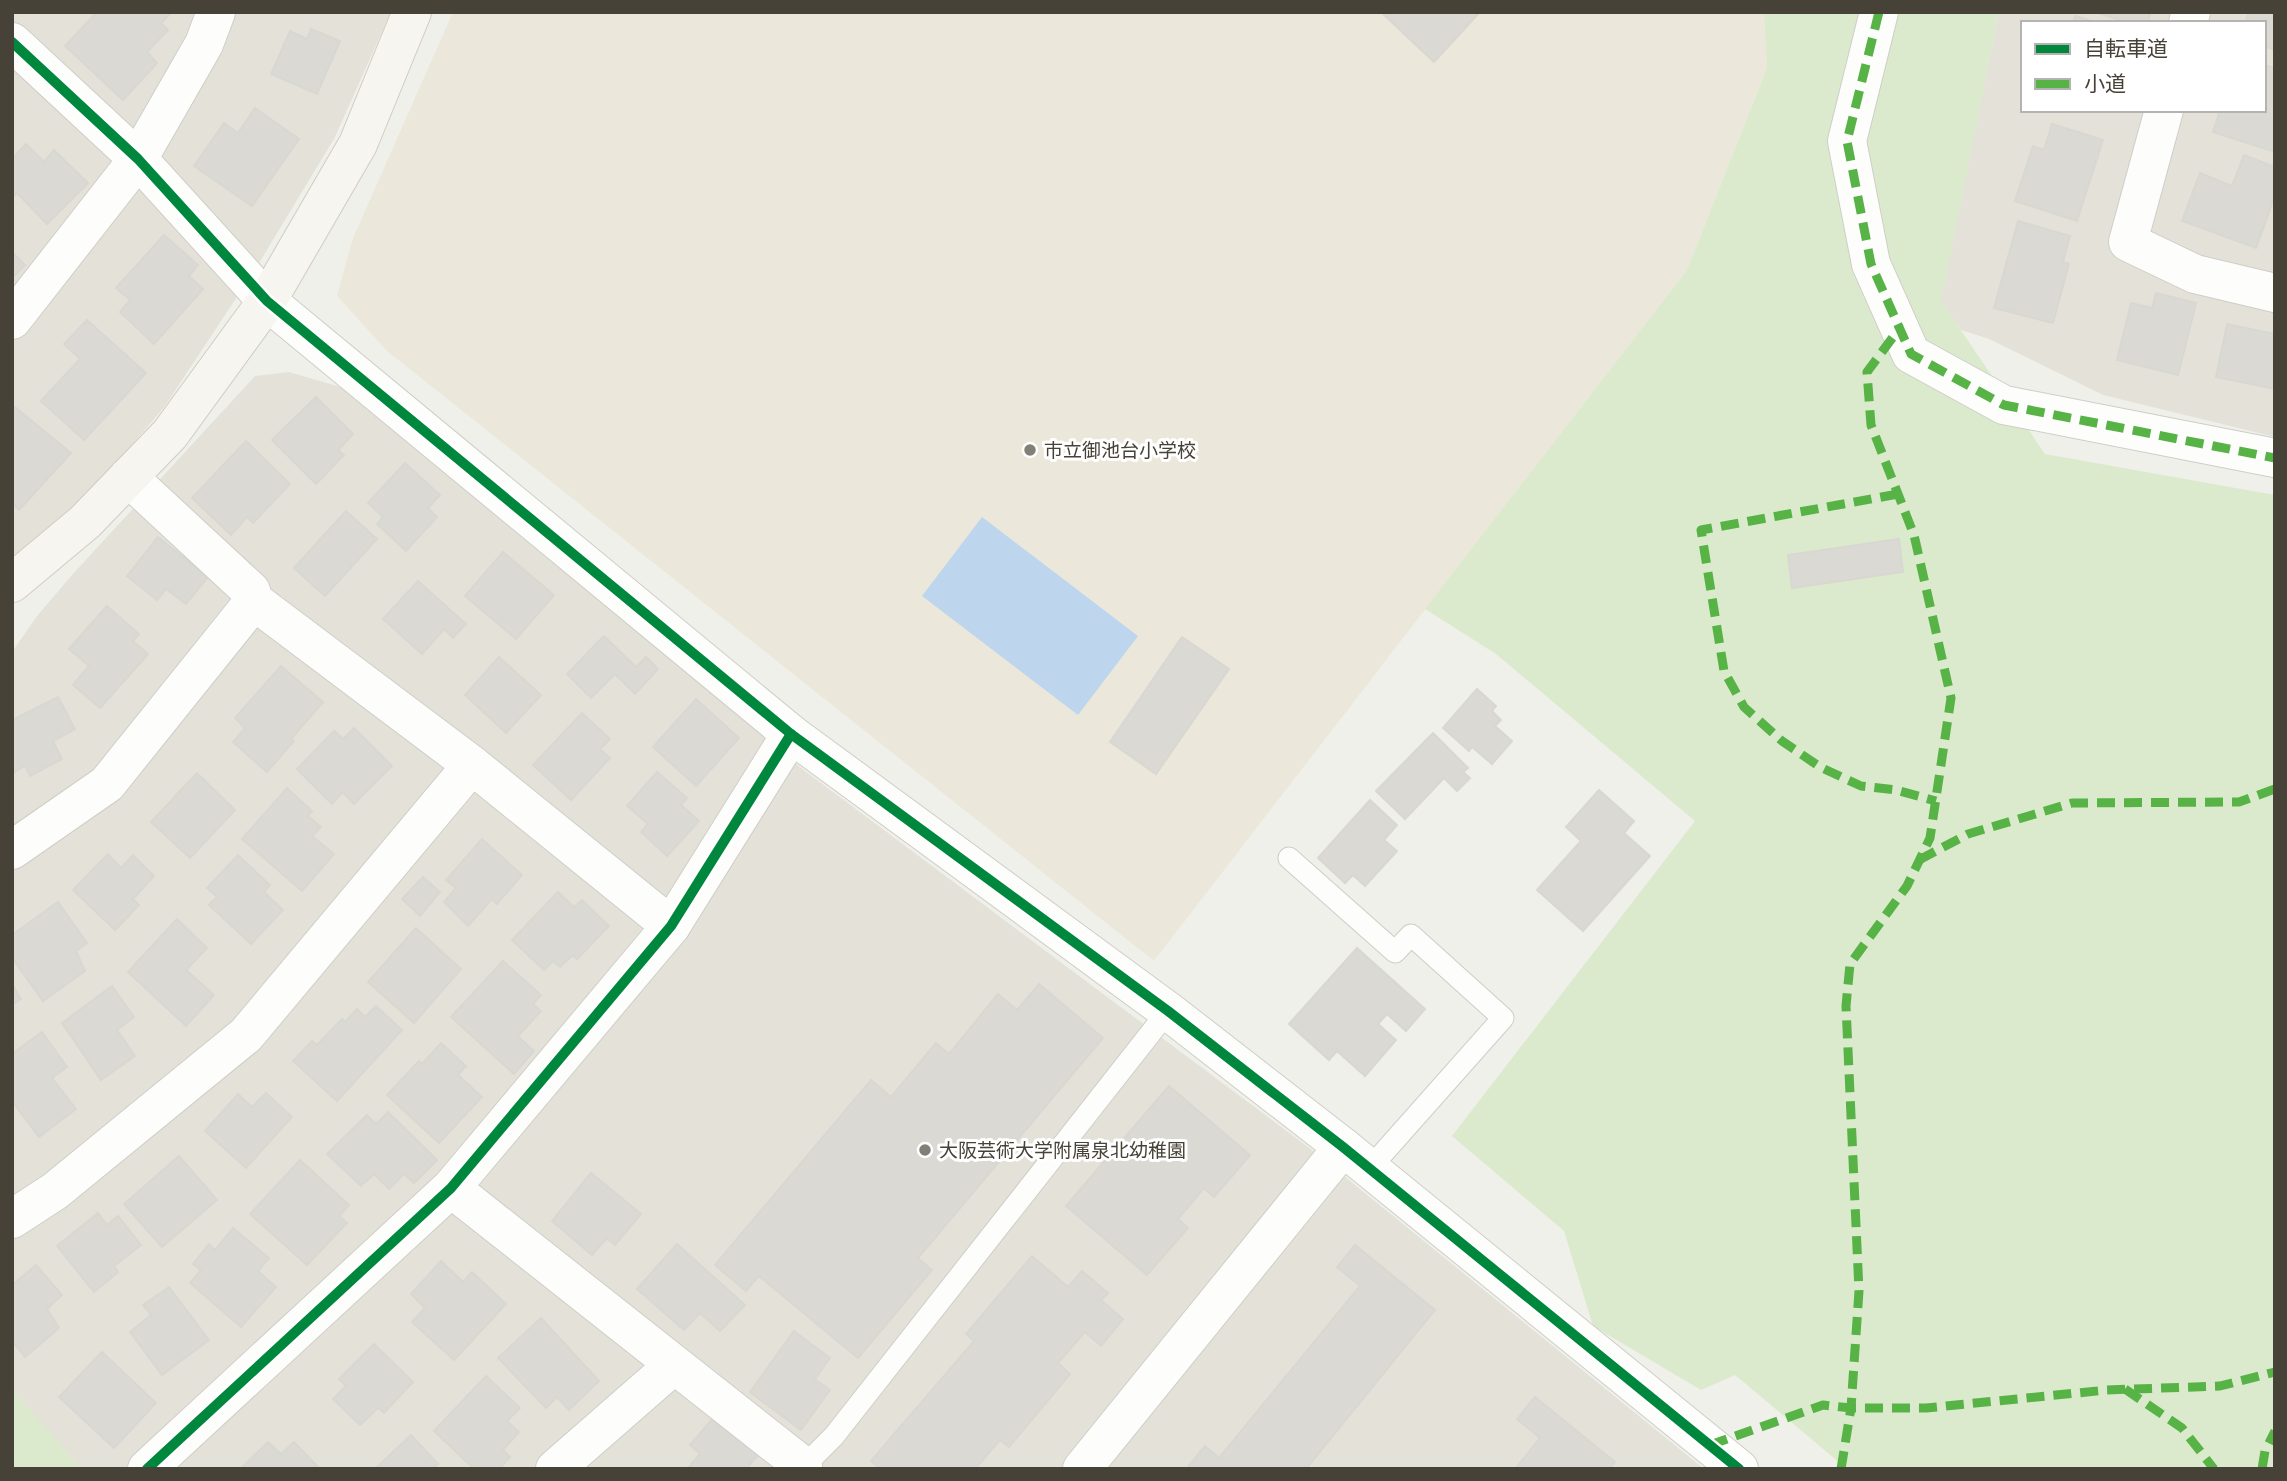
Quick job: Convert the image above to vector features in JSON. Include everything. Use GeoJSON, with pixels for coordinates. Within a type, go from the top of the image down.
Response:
{"type":"FeatureCollection","features":[{"type":"Feature","properties":{"kind":"street"},"geometry":{"type":"LineString","coordinates":[[12,320],[138,159],[204,44],[216,12]]}},
{"type":"Feature","properties":{"kind":"street"},"geometry":{"type":"LineString","coordinates":[[12,583],[85,522],[170,434],[267,302],[358,144],[412,12]]}},
{"type":"Feature","properties":{"kind":"street"},"geometry":{"type":"LineString","coordinates":[[1880,12],[1847,141],[1871,264],[1911,354],[2004,405],[2275,458]]}},
{"type":"Feature","properties":{"kind":"street"},"geometry":{"type":"LineString","coordinates":[[12,42],[138,159],[267,302],[791,734],[1168,1011],[1356,1158],[1739,1469]]}},
{"type":"Feature","properties":{"kind":"street"},"geometry":{"type":"LineString","coordinates":[[2163,112],[2127,242],[2195,274],[2275,293]]}},
{"type":"Feature","properties":{"kind":"street"},"geometry":{"type":"LineString","coordinates":[[128,478],[251,591],[254,601],[472,765],[671,926]]}},
{"type":"Feature","properties":{"kind":"street"},"geometry":{"type":"LineString","coordinates":[[12,850],[107,784],[254,601]]}},
{"type":"Feature","properties":{"kind":"street"},"geometry":{"type":"LineString","coordinates":[[147,1469],[452,1188],[671,926],[791,734]]}},
{"type":"Feature","properties":{"kind":"street"},"geometry":{"type":"LineString","coordinates":[[12,1219],[55,1191],[246,1035],[472,765]]}},
{"type":"Feature","properties":{"kind":"street"},"geometry":{"type":"LineString","coordinates":[[1082,1469],[1356,1158]]}},
{"type":"Feature","properties":{"kind":"street"},"geometry":{"type":"LineString","coordinates":[[452,1188],[802,1467]]}},
{"type":"Feature","properties":{"kind":"street"},"geometry":{"type":"LineString","coordinates":[[555,1469],[674,1365]]}},
{"type":"Feature","properties":{"kind":"lane"},"geometry":{"type":"LineString","coordinates":[[1289,858],[1395,952],[1411,935],[1503,1018],[1356,1158]]}},
{"type":"Feature","properties":{"kind":"lane"},"geometry":{"type":"LineString","coordinates":[[802,1467],[834,1436],[1168,1011]]}},
{"type":"Feature","properties":{"kind":"shaded area"},"geometry":{"type":"Polygon","coordinates":[[[12,12],[391,12],[334,139],[256,268],[165,406],[77,510],[12,566],[12,12]]]}},
{"type":"Feature","properties":{"kind":"shaded area","name":"市立御池台小学校"},"geometry":{"type":"Polygon","coordinates":[[[453,12],[1764,12],[1767,68],[1687,270],[1154,961],[387,351],[337,296],[353,238],[453,12]]]}},
{"type":"Feature","properties":{"kind":"shaded area"},"geometry":{"type":"Polygon","coordinates":[[[1999,12],[2275,12],[2275,437],[2103,395],[1989,339],[1961,330],[1940,301],[1999,12]]]}},
{"type":"Feature","properties":{"kind":"shaded area"},"geometry":{"type":"Polygon","coordinates":[[[289,372],[344,388],[805,771],[1312,1150],[1704,1469],[12,1469],[12,652],[37,616],[71,576],[255,376],[289,372]]]}},
{"type":"Feature","properties":{"kind":"green space"},"geometry":{"type":"Polygon","coordinates":[[[1764,12],[1999,12],[1941,301],[2045,454],[2275,495],[2275,1469],[1847,1469],[1735,1375],[1701,1390],[1593,1326],[1564,1231],[1452,1136],[1695,821],[1496,654],[1425,609],[1687,270],[1767,68],[1764,12]]]}},
{"type":"Feature","properties":{"kind":"green space"},"geometry":{"type":"Polygon","coordinates":[[[12,1390],[82,1469],[12,1469],[12,1390]]]}},
{"type":"Feature","properties":{"kind":"water"},"geometry":{"type":"Polygon","coordinates":[[[982,517],[1138,636],[1078,715],[922,596],[982,517]]]}},
{"type":"Feature","properties":{"kind":"building"},"geometry":{"type":"Polygon","coordinates":[[[97,12],[172,12],[161,23],[168,30],[147,52],[157,63],[123,100],[65,46],[97,12]]]}},
{"type":"Feature","properties":{"kind":"building"},"geometry":{"type":"Polygon","coordinates":[[[1381,12],[1480,12],[1434,62],[1381,12]]]}},
{"type":"Feature","properties":{"kind":"building"},"geometry":{"type":"Polygon","coordinates":[[[2096,12],[2151,12],[2148,21],[2122,21],[2096,12]]]}},
{"type":"Feature","properties":{"kind":"building"},"geometry":{"type":"Polygon","coordinates":[[[2249,12],[2275,12],[2275,50],[2266,47],[2266,21],[2246,21],[2249,12]]]}},
{"type":"Feature","properties":{"kind":"building"},"geometry":{"type":"Polygon","coordinates":[[[2075,16],[2091,21],[2074,21],[2075,16]]]}},
{"type":"Feature","properties":{"kind":"building"},"geometry":{"type":"Polygon","coordinates":[[[311,29],[340,41],[317,94],[271,74],[290,31],[307,39],[311,29]]]}},
{"type":"Feature","properties":{"kind":"building"},"geometry":{"type":"Polygon","coordinates":[[[2266,66],[2275,68],[2275,152],[2213,132],[2219,112],[2266,112],[2266,66]]]}},
{"type":"Feature","properties":{"kind":"building"},"geometry":{"type":"Polygon","coordinates":[[[255,108],[299,139],[252,206],[194,166],[224,123],[238,133],[255,108]]]}},
{"type":"Feature","properties":{"kind":"building"},"geometry":{"type":"Polygon","coordinates":[[[2052,124],[2103,140],[2077,221],[2015,201],[2033,146],[2044,150],[2052,124]]]}},
{"type":"Feature","properties":{"kind":"building"},"geometry":{"type":"Polygon","coordinates":[[[26,144],[44,162],[54,150],[88,183],[47,224],[17,193],[12,198],[12,159],[26,144]]]}},
{"type":"Feature","properties":{"kind":"building"},"geometry":{"type":"Polygon","coordinates":[[[2244,155],[2275,167],[2275,196],[2256,248],[2182,221],[2200,173],[2232,186],[2244,155]]]}},
{"type":"Feature","properties":{"kind":"building"},"geometry":{"type":"Polygon","coordinates":[[[2018,221],[2070,236],[2063,262],[2069,264],[2053,323],[1994,308],[2018,221]]]}},
{"type":"Feature","properties":{"kind":"building"},"geometry":{"type":"Polygon","coordinates":[[[164,235],[198,265],[189,276],[203,289],[154,344],[120,312],[130,300],[116,288],[164,235]]]}},
{"type":"Feature","properties":{"kind":"building"},"geometry":{"type":"Polygon","coordinates":[[[12,252],[25,265],[12,278],[12,252]]]}},
{"type":"Feature","properties":{"kind":"building"},"geometry":{"type":"Polygon","coordinates":[[[2156,293],[2196,303],[2178,375],[2117,360],[2131,303],[2152,308],[2156,293]]]}},
{"type":"Feature","properties":{"kind":"building"},"geometry":{"type":"Polygon","coordinates":[[[87,320],[146,373],[84,440],[41,401],[80,359],[64,344],[87,320]]]}},
{"type":"Feature","properties":{"kind":"building"},"geometry":{"type":"Polygon","coordinates":[[[2227,324],[2275,334],[2275,389],[2216,377],[2227,324]]]}},
{"type":"Feature","properties":{"kind":"building"},"geometry":{"type":"Polygon","coordinates":[[[316,397],[353,434],[338,450],[344,455],[316,484],[272,440],[316,397]]]}},
{"type":"Feature","properties":{"kind":"building"},"geometry":{"type":"Polygon","coordinates":[[[15,407],[71,453],[19,510],[12,503],[12,410],[15,407]]]}},
{"type":"Feature","properties":{"kind":"building"},"geometry":{"type":"Polygon","coordinates":[[[246,441],[290,484],[253,523],[247,517],[231,535],[192,498],[246,441]]]}},
{"type":"Feature","properties":{"kind":"building"},"geometry":{"type":"Polygon","coordinates":[[[405,463],[440,495],[428,508],[437,517],[406,551],[377,524],[383,517],[368,503],[405,463]]]}},
{"type":"Feature","properties":{"kind":"building"},"geometry":{"type":"Polygon","coordinates":[[[346,511],[377,539],[325,596],[294,568],[346,511]]]}},
{"type":"Feature","properties":{"kind":"building"},"geometry":{"type":"Polygon","coordinates":[[[158,537],[208,577],[186,604],[166,589],[157,600],[127,576],[158,537]]]}},
{"type":"Feature","properties":{"kind":"building"},"geometry":{"type":"Polygon","coordinates":[[[1899,539],[1903,572],[1792,588],[1788,555],[1899,539]]]}},
{"type":"Feature","properties":{"kind":"building"},"geometry":{"type":"Polygon","coordinates":[[[503,552],[554,595],[516,639],[465,596],[503,552]]]}},
{"type":"Feature","properties":{"kind":"building"},"geometry":{"type":"Polygon","coordinates":[[[418,581],[466,624],[453,638],[444,629],[422,654],[383,619],[418,581]]]}},
{"type":"Feature","properties":{"kind":"building"},"geometry":{"type":"Polygon","coordinates":[[[107,606],[139,634],[133,641],[148,654],[100,708],[73,685],[89,666],[69,649],[107,606]]]}},
{"type":"Feature","properties":{"kind":"building"},"geometry":{"type":"Polygon","coordinates":[[[604,636],[636,667],[646,657],[658,669],[635,694],[615,674],[591,698],[567,674],[604,636]]]}},
{"type":"Feature","properties":{"kind":"building"},"geometry":{"type":"Polygon","coordinates":[[[1182,637],[1229,669],[1156,774],[1110,742],[1182,637]]]}},
{"type":"Feature","properties":{"kind":"building"},"geometry":{"type":"Polygon","coordinates":[[[499,657],[541,695],[506,733],[465,695],[499,657]]]}},
{"type":"Feature","properties":{"kind":"building"},"geometry":{"type":"Polygon","coordinates":[[[281,666],[323,702],[267,772],[233,742],[245,728],[235,718],[281,666]]]}},
{"type":"Feature","properties":{"kind":"building"},"geometry":{"type":"Polygon","coordinates":[[[1477,689],[1496,706],[1492,711],[1501,720],[1495,726],[1512,741],[1492,764],[1472,747],[1469,751],[1443,728],[1477,689]]]}},
{"type":"Feature","properties":{"kind":"building"},"geometry":{"type":"Polygon","coordinates":[[[58,697],[75,729],[53,741],[62,759],[30,776],[25,766],[15,772],[12,767],[12,720],[58,697]]]}},
{"type":"Feature","properties":{"kind":"building"},"geometry":{"type":"Polygon","coordinates":[[[696,699],[739,738],[696,786],[653,747],[696,699]]]}},
{"type":"Feature","properties":{"kind":"building"},"geometry":{"type":"Polygon","coordinates":[[[582,713],[610,739],[600,749],[610,758],[571,800],[533,765],[582,713]]]}},
{"type":"Feature","properties":{"kind":"building"},"geometry":{"type":"Polygon","coordinates":[[[354,728],[392,766],[354,804],[343,792],[332,804],[297,769],[334,731],[343,739],[354,728]]]}},
{"type":"Feature","properties":{"kind":"building"},"geometry":{"type":"Polygon","coordinates":[[[1433,733],[1468,768],[1463,772],[1470,778],[1457,791],[1444,778],[1405,819],[1376,791],[1433,733]]]}},
{"type":"Feature","properties":{"kind":"building"},"geometry":{"type":"Polygon","coordinates":[[[657,772],[687,798],[681,805],[699,821],[667,856],[641,832],[648,824],[627,806],[657,772]]]}},
{"type":"Feature","properties":{"kind":"building"},"geometry":{"type":"Polygon","coordinates":[[[197,773],[235,810],[190,858],[151,822],[197,773]]]}},
{"type":"Feature","properties":{"kind":"building"},"geometry":{"type":"Polygon","coordinates":[[[287,788],[312,811],[308,816],[321,827],[312,836],[334,854],[302,891],[242,839],[287,788]]]}},
{"type":"Feature","properties":{"kind":"building"},"geometry":{"type":"Polygon","coordinates":[[[1599,790],[1634,821],[1624,833],[1650,856],[1583,931],[1537,890],[1581,841],[1566,827],[1599,790]]]}},
{"type":"Feature","properties":{"kind":"building"},"geometry":{"type":"Polygon","coordinates":[[[1370,800],[1397,825],[1384,840],[1397,851],[1365,886],[1353,875],[1345,883],[1318,858],[1370,800]]]}},
{"type":"Feature","properties":{"kind":"building"},"geometry":{"type":"Polygon","coordinates":[[[482,839],[522,875],[497,904],[492,899],[468,926],[444,902],[456,888],[446,880],[482,839]]]}},
{"type":"Feature","properties":{"kind":"building"},"geometry":{"type":"Polygon","coordinates":[[[108,854],[121,868],[133,855],[154,876],[133,899],[139,905],[115,930],[73,890],[108,854]]]}},
{"type":"Feature","properties":{"kind":"building"},"geometry":{"type":"Polygon","coordinates":[[[238,855],[270,885],[264,892],[283,910],[251,944],[209,905],[217,897],[207,888],[238,855]]]}},
{"type":"Feature","properties":{"kind":"building"},"geometry":{"type":"Polygon","coordinates":[[[423,877],[440,892],[420,916],[402,899],[423,877]]]}},
{"type":"Feature","properties":{"kind":"building"},"geometry":{"type":"Polygon","coordinates":[[[558,892],[574,907],[582,900],[609,926],[577,959],[573,955],[560,967],[553,961],[544,970],[512,940],[558,892]]]}},
{"type":"Feature","properties":{"kind":"building"},"geometry":{"type":"Polygon","coordinates":[[[58,902],[87,943],[76,951],[85,971],[43,1001],[12,958],[12,935],[58,902]]]}},
{"type":"Feature","properties":{"kind":"building"},"geometry":{"type":"Polygon","coordinates":[[[177,919],[207,948],[186,970],[214,995],[186,1026],[128,972],[177,919]]]}},
{"type":"Feature","properties":{"kind":"building"},"geometry":{"type":"Polygon","coordinates":[[[416,928],[461,969],[414,1023],[368,982],[416,928]]]}},
{"type":"Feature","properties":{"kind":"building"},"geometry":{"type":"Polygon","coordinates":[[[1357,948],[1425,1009],[1406,1031],[1387,1014],[1378,1024],[1396,1040],[1365,1076],[1337,1051],[1329,1060],[1289,1024],[1357,948]]]}},
{"type":"Feature","properties":{"kind":"building"},"geometry":{"type":"Polygon","coordinates":[[[503,961],[541,995],[533,1004],[541,1011],[518,1036],[534,1051],[514,1074],[451,1017],[503,961]]]}},
{"type":"Feature","properties":{"kind":"building"},"geometry":{"type":"Polygon","coordinates":[[[12,984],[21,999],[12,1005],[12,984]]]}},
{"type":"Feature","properties":{"kind":"building"},"geometry":{"type":"Polygon","coordinates":[[[1039,984],[1103,1038],[918,1258],[932,1270],[858,1358],[759,1276],[746,1291],[715,1265],[871,1080],[891,1097],[936,1043],[949,1054],[998,994],[1017,1010],[1039,984]]]}},
{"type":"Feature","properties":{"kind":"building"},"geometry":{"type":"Polygon","coordinates":[[[112,986],[134,1017],[117,1030],[135,1056],[101,1080],[62,1023],[112,986]]]}},
{"type":"Feature","properties":{"kind":"building"},"geometry":{"type":"Polygon","coordinates":[[[376,1006],[402,1030],[337,1101],[293,1061],[312,1041],[317,1045],[342,1019],[345,1022],[357,1009],[365,1017],[376,1006]]]}},
{"type":"Feature","properties":{"kind":"building"},"geometry":{"type":"Polygon","coordinates":[[[42,1032],[67,1067],[52,1078],[76,1109],[39,1137],[12,1101],[12,1054],[42,1032]]]}},
{"type":"Feature","properties":{"kind":"building"},"geometry":{"type":"Polygon","coordinates":[[[441,1043],[466,1066],[458,1075],[482,1097],[439,1143],[387,1095],[419,1061],[422,1064],[441,1043]]]}},
{"type":"Feature","properties":{"kind":"building"},"geometry":{"type":"Polygon","coordinates":[[[1169,1086],[1250,1155],[1214,1197],[1204,1188],[1178,1219],[1188,1228],[1147,1275],[1066,1206],[1169,1086]]]}},
{"type":"Feature","properties":{"kind":"building"},"geometry":{"type":"Polygon","coordinates":[[[266,1093],[292,1117],[246,1168],[205,1131],[238,1094],[252,1107],[266,1093]]]}},
{"type":"Feature","properties":{"kind":"building"},"geometry":{"type":"Polygon","coordinates":[[[388,1112],[437,1160],[414,1183],[404,1174],[389,1189],[374,1174],[361,1186],[327,1154],[367,1115],[376,1124],[388,1112]]]}},
{"type":"Feature","properties":{"kind":"building"},"geometry":{"type":"Polygon","coordinates":[[[179,1156],[217,1200],[162,1247],[124,1204],[179,1156]]]}},
{"type":"Feature","properties":{"kind":"building"},"geometry":{"type":"Polygon","coordinates":[[[300,1160],[349,1205],[339,1216],[347,1223],[307,1265],[250,1214],[300,1160]]]}},
{"type":"Feature","properties":{"kind":"building"},"geometry":{"type":"Polygon","coordinates":[[[591,1173],[641,1214],[615,1245],[607,1238],[592,1255],[552,1221],[591,1173]]]}},
{"type":"Feature","properties":{"kind":"building"},"geometry":{"type":"Polygon","coordinates":[[[98,1213],[107,1225],[118,1216],[141,1245],[114,1266],[118,1272],[94,1292],[57,1246],[98,1213]]]}},
{"type":"Feature","properties":{"kind":"building"},"geometry":{"type":"Polygon","coordinates":[[[233,1228],[269,1258],[258,1271],[276,1287],[241,1327],[190,1283],[201,1270],[193,1264],[209,1244],[215,1250],[233,1228]]]}},
{"type":"Feature","properties":{"kind":"building"},"geometry":{"type":"Polygon","coordinates":[[[677,1244],[745,1305],[720,1331],[700,1313],[684,1330],[637,1289],[677,1244]]]}},
{"type":"Feature","properties":{"kind":"building"},"geometry":{"type":"Polygon","coordinates":[[[1355,1245],[1435,1310],[1306,1469],[1186,1469],[1205,1446],[1219,1458],[1360,1286],[1337,1267],[1355,1245]]]}},
{"type":"Feature","properties":{"kind":"building"},"geometry":{"type":"Polygon","coordinates":[[[1032,1256],[1068,1287],[1082,1271],[1108,1293],[1101,1300],[1123,1319],[1101,1346],[1085,1332],[1058,1363],[1070,1374],[1009,1447],[1000,1440],[975,1469],[880,1469],[871,1461],[974,1341],[966,1334],[1032,1256]]]}},
{"type":"Feature","properties":{"kind":"building"},"geometry":{"type":"Polygon","coordinates":[[[441,1261],[463,1282],[472,1272],[506,1304],[454,1360],[412,1322],[425,1308],[411,1294],[441,1261]]]}},
{"type":"Feature","properties":{"kind":"building"},"geometry":{"type":"Polygon","coordinates":[[[36,1265],[62,1295],[47,1309],[59,1328],[25,1357],[12,1341],[12,1285],[36,1265]]]}},
{"type":"Feature","properties":{"kind":"building"},"geometry":{"type":"Polygon","coordinates":[[[169,1287],[209,1340],[162,1375],[130,1332],[151,1315],[143,1305],[169,1287]]]}},
{"type":"Feature","properties":{"kind":"building"},"geometry":{"type":"Polygon","coordinates":[[[541,1318],[599,1381],[569,1410],[557,1397],[546,1408],[498,1358],[541,1318]]]}},
{"type":"Feature","properties":{"kind":"building"},"geometry":{"type":"Polygon","coordinates":[[[794,1331],[830,1358],[815,1379],[830,1390],[801,1430],[750,1392],[794,1331]]]}},
{"type":"Feature","properties":{"kind":"building"},"geometry":{"type":"Polygon","coordinates":[[[374,1344],[413,1382],[384,1413],[378,1408],[360,1425],[333,1399],[346,1386],[339,1379],[374,1344]]]}},
{"type":"Feature","properties":{"kind":"building"},"geometry":{"type":"Polygon","coordinates":[[[102,1352],[156,1403],[114,1448],[59,1397],[102,1352]]]}},
{"type":"Feature","properties":{"kind":"building"},"geometry":{"type":"Polygon","coordinates":[[[486,1376],[520,1408],[507,1421],[519,1432],[503,1450],[510,1457],[499,1469],[474,1469],[434,1431],[486,1376]]]}},
{"type":"Feature","properties":{"kind":"building"},"geometry":{"type":"Polygon","coordinates":[[[1535,1397],[1615,1462],[1610,1469],[1515,1469],[1540,1438],[1517,1419],[1535,1397]]]}},
{"type":"Feature","properties":{"kind":"building"},"geometry":{"type":"Polygon","coordinates":[[[715,1416],[759,1454],[746,1469],[687,1469],[700,1454],[690,1445],[715,1416]]]}},
{"type":"Feature","properties":{"kind":"building"},"geometry":{"type":"Polygon","coordinates":[[[411,1435],[438,1464],[433,1469],[375,1469],[411,1435]]]}},
{"type":"Feature","properties":{"kind":"building"},"geometry":{"type":"Polygon","coordinates":[[[268,1442],[281,1454],[294,1442],[320,1469],[240,1469],[268,1442]]]}},
{"type":"Feature","properties":{"kind":"marked path"},"geometry":{"type":"LineString","coordinates":[[1879,12],[1847,141],[1871,264],[1911,354],[2004,405],[2275,458]]}},
{"type":"Feature","properties":{"kind":"marked path"},"geometry":{"type":"LineString","coordinates":[[1841,1469],[1851,1408],[1859,1291],[1846,1006],[1850,964],[1907,886],[1930,838],[1951,698],[1914,535],[1871,425],[1867,372],[1899,329]]}},
{"type":"Feature","properties":{"kind":"marked path"},"geometry":{"type":"LineString","coordinates":[[1898,494],[1701,530],[1724,671],[1744,707],[1782,741],[1820,767],[1861,786],[1896,790],[1936,801]]}},
{"type":"Feature","properties":{"kind":"marked path"},"geometry":{"type":"LineString","coordinates":[[1919,860],[1968,834],[2072,803],[2239,802],[2275,789]]}},
{"type":"Feature","properties":{"kind":"marked path"},"geometry":{"type":"LineString","coordinates":[[1710,1445],[1823,1405],[1851,1408],[1926,1408],[2107,1390],[2220,1386],[2275,1372]]}},
{"type":"Feature","properties":{"kind":"marked path"},"geometry":{"type":"LineString","coordinates":[[2125,1389],[2182,1428],[2214,1469]]}},
{"type":"Feature","properties":{"kind":"marked path"},"geometry":{"type":"LineString","coordinates":[[2262,1469],[2265,1451],[2275,1431]]}},
{"type":"Feature","properties":{"kind":"cycle path"},"geometry":{"type":"LineString","coordinates":[[12,42],[138,159],[267,301],[791,734],[1168,1011],[1343,1147],[1739,1469]]}},
{"type":"Feature","properties":{"kind":"cycle path"},"geometry":{"type":"LineString","coordinates":[[147,1469],[451,1188],[671,926],[791,734]]}},
{"type":"Feature","properties":{"kind":"place","name":"市立御池台小学校"},"geometry":{"type":"Point","coordinates":[1030,450]}},
{"type":"Feature","properties":{"kind":"place","name":"大阪芸術大学附属泉北幼稚園"},"geometry":{"type":"Point","coordinates":[925,1150]}}]}
